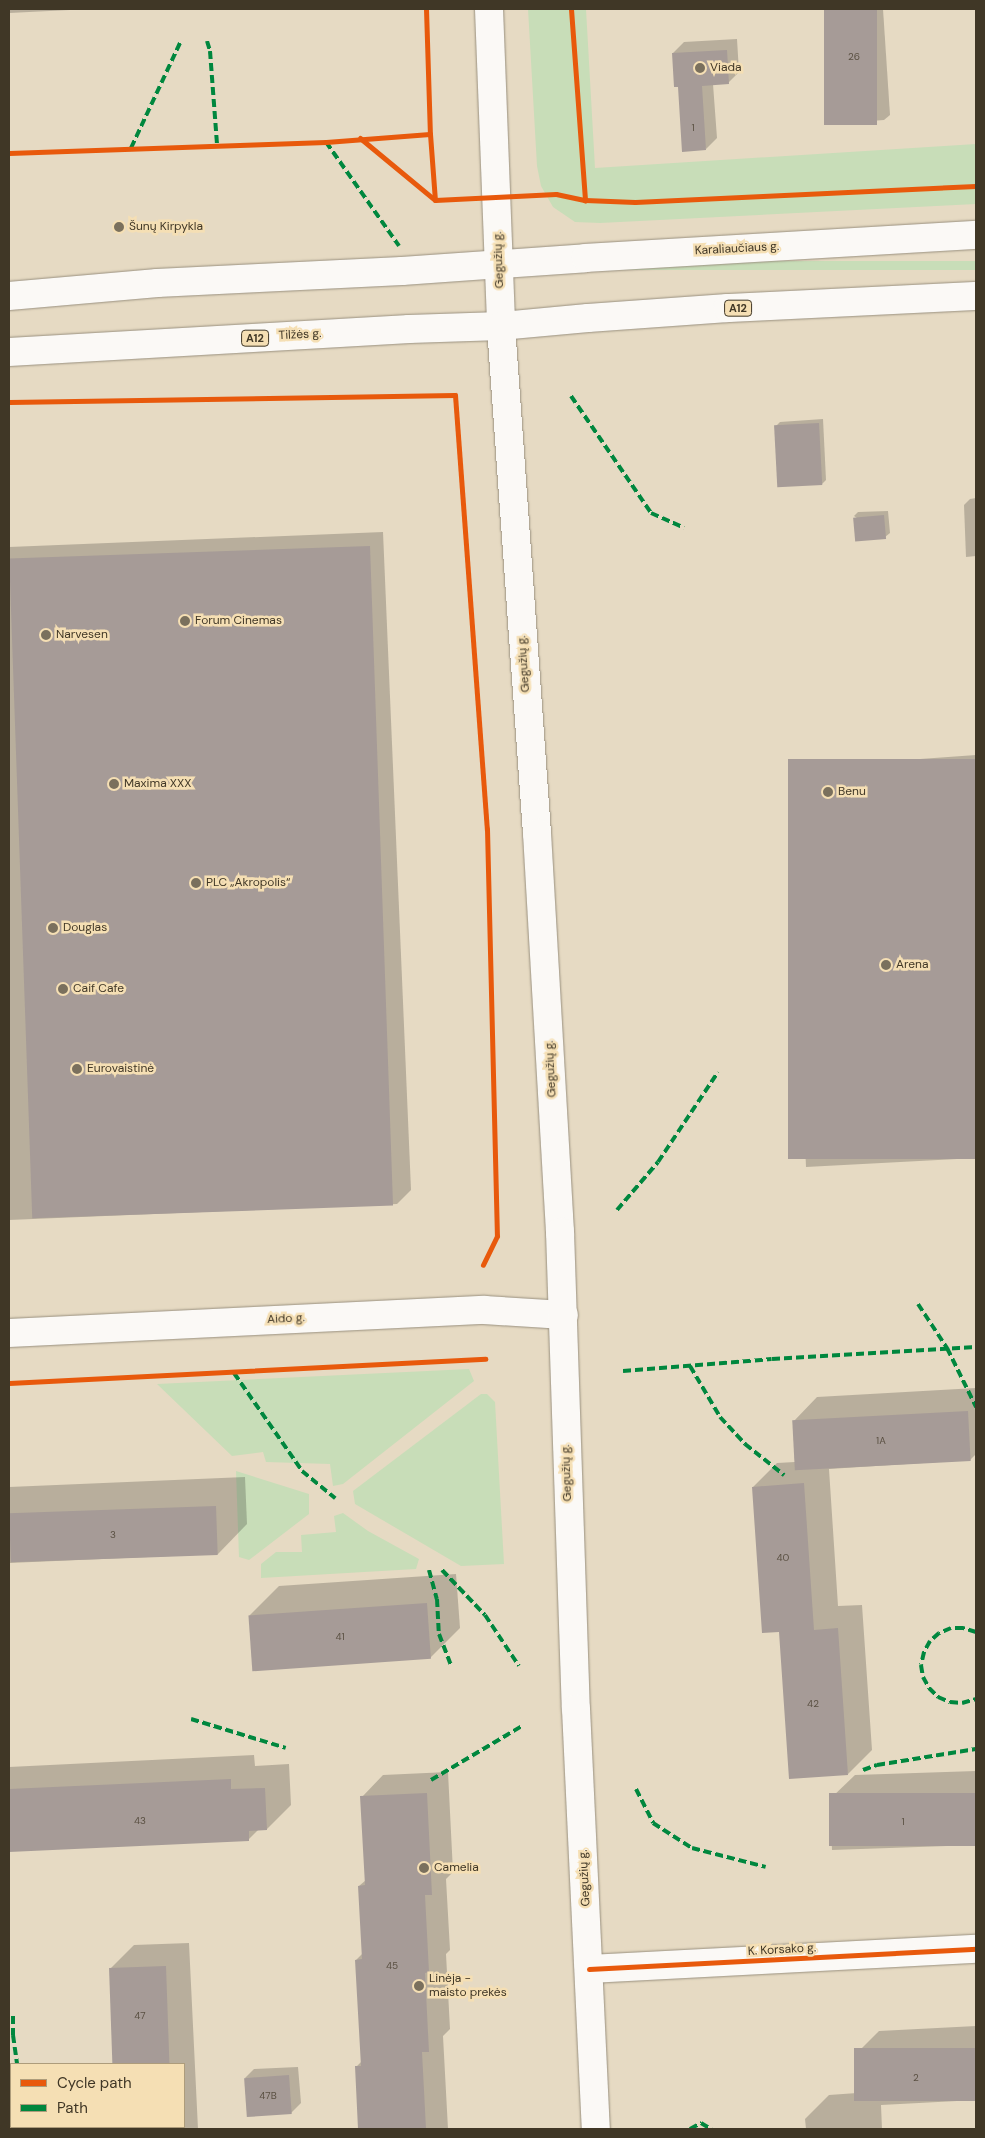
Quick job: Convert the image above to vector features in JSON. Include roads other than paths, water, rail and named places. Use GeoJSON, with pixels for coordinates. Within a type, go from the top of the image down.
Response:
{"type":"FeatureCollection","features":[{"type":"Feature","properties":{"kind":"main road","name":"Gegužių g."},"geometry":{"type":"LineString","coordinates":[[489,9],[501,326],[537,833],[564,1315],[567,1489],[596,2129]]}},
{"type":"Feature","properties":{"kind":"main road","name":"Karaliaučiaus g."},"geometry":{"type":"LineString","coordinates":[[499,264],[976,235]]}},
{"type":"Feature","properties":{"kind":"main road"},"geometry":{"type":"LineString","coordinates":[[9,296],[157,283],[499,264]]}},
{"type":"Feature","properties":{"kind":"main road","name":"A12"},"geometry":{"type":"LineString","coordinates":[[501,326],[728,308],[976,296]]}},
{"type":"Feature","properties":{"kind":"main road","name":"Tilžės g."},"geometry":{"type":"LineString","coordinates":[[9,352],[409,329],[501,326]]}},
{"type":"Feature","properties":{"kind":"main road","name":"Aido g."},"geometry":{"type":"LineString","coordinates":[[9,1333],[484,1310],[564,1315]]}},
{"type":"Feature","properties":{"kind":"main road","name":"K. Korsako g."},"geometry":{"type":"LineString","coordinates":[[589,1969],[976,1949]]}},
{"type":"Feature","properties":{"kind":"place","name":"Viada"},"geometry":{"type":"Point","coordinates":[700,68]}},
{"type":"Feature","properties":{"kind":"place","name":"Šunų Kirpykla"},"geometry":{"type":"Point","coordinates":[119,227]}},
{"type":"Feature","properties":{"kind":"place","name":"Forum Cinemas"},"geometry":{"type":"Point","coordinates":[185,621]}},
{"type":"Feature","properties":{"kind":"place","name":"Narvesen"},"geometry":{"type":"Point","coordinates":[46,635]}},
{"type":"Feature","properties":{"kind":"place","name":"Maxima XXX"},"geometry":{"type":"Point","coordinates":[114,784]}},
{"type":"Feature","properties":{"kind":"place","name":"Benu"},"geometry":{"type":"Point","coordinates":[828,792]}},
{"type":"Feature","properties":{"kind":"place","name":"PLC „Akropolis“"},"geometry":{"type":"Point","coordinates":[196,883]}},
{"type":"Feature","properties":{"kind":"place","name":"Douglas"},"geometry":{"type":"Point","coordinates":[53,928]}},
{"type":"Feature","properties":{"kind":"place","name":"Arena"},"geometry":{"type":"Point","coordinates":[886,965]}},
{"type":"Feature","properties":{"kind":"place","name":"Caif Cafe"},"geometry":{"type":"Point","coordinates":[63,989]}},
{"type":"Feature","properties":{"kind":"place","name":"Eurovaistinė"},"geometry":{"type":"Point","coordinates":[77,1069]}},
{"type":"Feature","properties":{"kind":"place","name":"Camelia"},"geometry":{"type":"Point","coordinates":[424,1868]}},
{"type":"Feature","properties":{"kind":"place","name":"Linėja - maisto prekės"},"geometry":{"type":"Point","coordinates":[419,1986]}}]}
